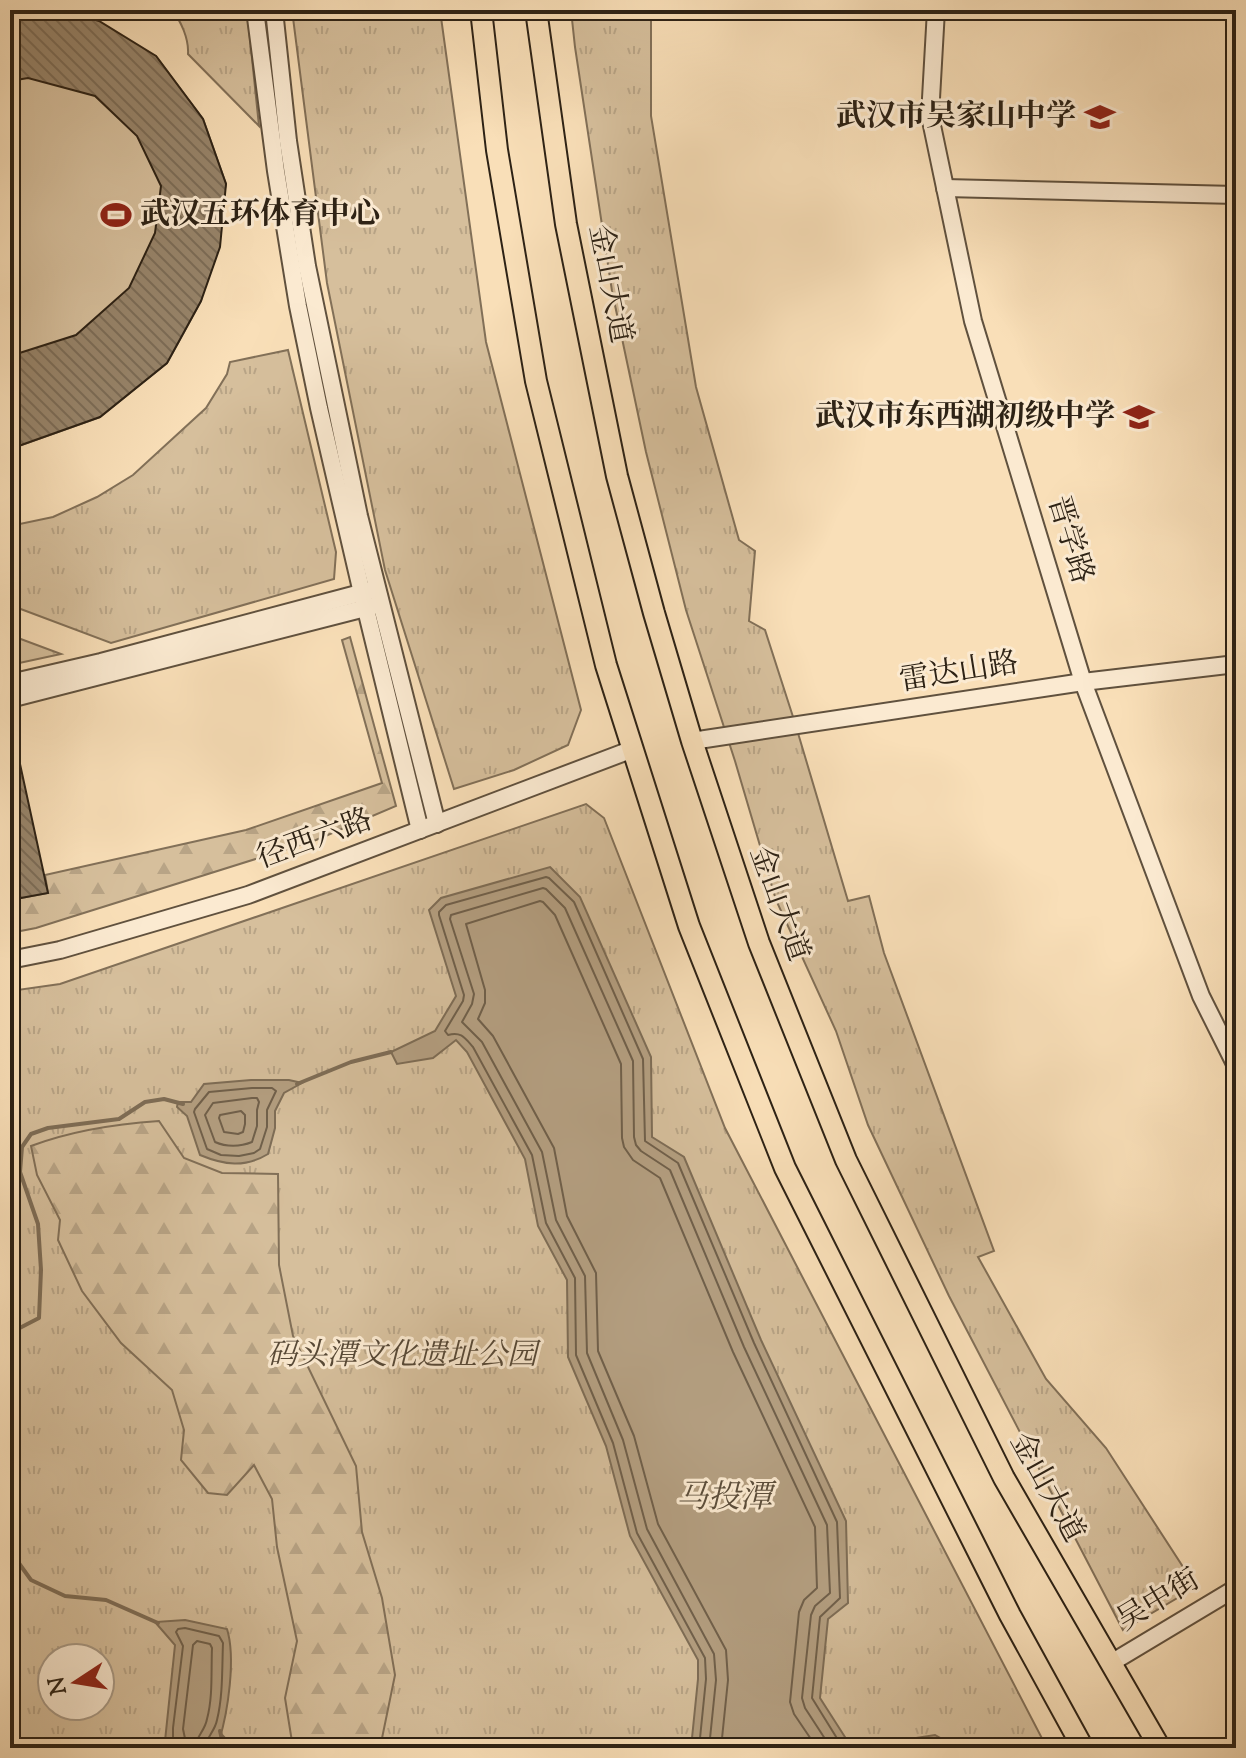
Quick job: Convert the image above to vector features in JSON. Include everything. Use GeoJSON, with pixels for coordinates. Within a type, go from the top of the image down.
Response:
{"type":"FeatureCollection","features":[{"type":"Feature","properties":{"kind":"main road"},"geometry":{"type":"LineString","coordinates":[[481,10],[497,150],[536,381],[606,665],[689,926],[785,1168],[1010,1615],[1083,1748]]}},
{"type":"Feature","properties":{"kind":"main road","name":"金山大道"},"geometry":{"type":"LineString","coordinates":[[536,10],[566,224],[617,476],[692,741],[759,943],[846,1160],[1004,1478],[1160,1748]]}},
{"type":"Feature","properties":{"kind":"street"},"geometry":{"type":"LineString","coordinates":[[255,10],[276,171],[298,306],[319,408],[437,824]]}},
{"type":"Feature","properties":{"kind":"street"},"geometry":{"type":"LineString","coordinates":[[274,10],[288,141],[307,266],[359,516],[371,598],[420,830]]}},
{"type":"Feature","properties":{"kind":"street","name":"晋学路"},"geometry":{"type":"LineString","coordinates":[[936,10],[930,116],[973,321],[1083,682],[1201,996],[1236,1066]]}},
{"type":"Feature","properties":{"kind":"street"},"geometry":{"type":"LineString","coordinates":[[945,188],[1236,195]]}},
{"type":"Feature","properties":{"kind":"street"},"geometry":{"type":"LineString","coordinates":[[10,683],[371,598]]}},
{"type":"Feature","properties":{"kind":"street"},"geometry":{"type":"LineString","coordinates":[[10,699],[371,598]]}},
{"type":"Feature","properties":{"kind":"street","name":"雷达山路"},"geometry":{"type":"LineString","coordinates":[[692,741],[1083,682],[1236,664]]}},
{"type":"Feature","properties":{"kind":"street","name":"径西六路"},"geometry":{"type":"LineString","coordinates":[[10,960],[60,950],[248,895],[633,749]]}},
{"type":"Feature","properties":{"kind":"street","name":"吴中街"},"geometry":{"type":"LineString","coordinates":[[1111,1663],[1236,1588]]}},
{"type":"Feature","properties":{"kind":"green space","name":"武汉五环体育中心"},"geometry":{"type":"Polygon","coordinates":[[[10,10],[156,56],[203,119],[226,184],[201,301],[167,363],[100,417],[10,449],[10,10]]]}},
{"type":"Feature","properties":{"kind":"green space"},"geometry":{"type":"Polygon","coordinates":[[[172,10],[247,10],[259,126],[188,54],[184,30],[172,10]]]}},
{"type":"Feature","properties":{"kind":"green space"},"geometry":{"type":"Polygon","coordinates":[[[292,10],[440,10],[486,342],[581,710],[568,745],[514,770],[454,789],[385,570],[327,283],[292,10]]]}},
{"type":"Feature","properties":{"kind":"green space"},"geometry":{"type":"Polygon","coordinates":[[[571,10],[651,10],[651,116],[696,387],[739,540],[755,551],[749,621],[765,630],[848,901],[869,896],[884,953],[994,1251],[978,1257],[1046,1379],[1106,1448],[1196,1587],[1123,1630],[949,1296],[868,1125],[836,1031],[776,900],[686,610],[646,452],[612,291],[571,10]]]}},
{"type":"Feature","properties":{"kind":"green space"},"geometry":{"type":"Polygon","coordinates":[[[288,350],[336,552],[334,579],[111,643],[10,605],[10,526],[53,517],[97,497],[133,475],[206,408],[227,374],[230,362],[288,350]]]}},
{"type":"Feature","properties":{"kind":"green space"},"geometry":{"type":"Polygon","coordinates":[[[10,635],[61,654],[10,665],[10,635]]]}},
{"type":"Feature","properties":{"kind":"green space"},"geometry":{"type":"Polygon","coordinates":[[[350,637],[396,806],[316,840],[36,928],[10,933],[10,900],[48,893],[45,875],[246,830],[382,783],[342,640],[350,637]]]}},
{"type":"Feature","properties":{"kind":"green space","name":"码头潭文化遗址公园"},"geometry":{"type":"Polygon","coordinates":[[[586,804],[604,818],[725,1128],[1047,1748],[10,1748],[10,991],[60,984],[586,804]]]}},
{"type":"Feature","properties":{"kind":"green space"},"geometry":{"type":"Polygon","coordinates":[[[159,1121],[184,1158],[222,1173],[278,1174],[279,1265],[293,1336],[356,1466],[362,1532],[382,1598],[395,1675],[380,1748],[293,1748],[285,1698],[297,1641],[277,1547],[272,1499],[254,1465],[227,1495],[208,1493],[181,1460],[184,1430],[172,1390],[121,1343],[82,1291],[58,1240],[60,1220],[37,1175],[31,1146],[94,1129],[159,1121]]]}},
{"type":"Feature","properties":{"kind":"water","name":"马投潭"},"geometry":{"type":"Polygon","coordinates":[[[550,867],[580,897],[651,1057],[652,1137],[684,1157],[761,1340],[846,1521],[848,1603],[828,1619],[820,1698],[852,1748],[691,1748],[698,1660],[630,1536],[606,1446],[568,1357],[567,1280],[538,1226],[525,1159],[467,1052],[456,1040],[433,1058],[397,1064],[391,1052],[435,1031],[456,996],[429,910],[441,898],[550,867]]]}},
{"type":"Feature","properties":{"kind":"water"},"geometry":{"type":"Polygon","coordinates":[[[251,1080],[302,1083],[284,1093],[275,1111],[275,1128],[268,1154],[234,1164],[200,1155],[187,1116],[177,1107],[178,1102],[191,1102],[204,1084],[251,1080]]]}},
{"type":"Feature","properties":{"kind":"water"},"geometry":{"type":"Polygon","coordinates":[[[185,1620],[227,1629],[230,1641],[230,1685],[225,1715],[219,1741],[207,1748],[171,1748],[165,1741],[175,1645],[155,1622],[185,1620]]]}},
{"type":"Feature","properties":{"kind":"water"},"geometry":{"type":"Polygon","coordinates":[[[935,1735],[958,1748],[852,1748],[935,1735]]]}},
{"type":"Feature","properties":{"kind":"building"},"geometry":{"type":"Polygon","coordinates":[[[10,10],[62,10],[99,21],[156,56],[203,119],[226,184],[220,247],[201,301],[167,363],[100,417],[10,449],[10,356],[76,335],[129,288],[155,233],[161,186],[137,136],[95,96],[28,78],[10,81],[10,10]]]}},
{"type":"Feature","properties":{"kind":"building"},"geometry":{"type":"Polygon","coordinates":[[[10,741],[15,741],[48,893],[10,900],[10,741]]]}},
{"type":"Feature","properties":{"kind":"waterway"},"geometry":{"type":"LineString","coordinates":[[297,1084],[351,1062],[391,1052]]}},
{"type":"Feature","properties":{"kind":"waterway"},"geometry":{"type":"LineString","coordinates":[[10,1333],[39,1318],[41,1270],[38,1224],[20,1172],[22,1147],[31,1134],[48,1128],[119,1119],[145,1102],[164,1099],[183,1104]]}},
{"type":"Feature","properties":{"kind":"waterway"},"geometry":{"type":"LineString","coordinates":[[10,1555],[31,1580],[65,1596],[106,1600],[158,1623]]}},
{"type":"Feature","properties":{"kind":"waterway"},"geometry":{"type":"LineString","coordinates":[[220,1731],[233,1748]]}},
{"type":"Feature","properties":{"kind":"place","name":"武汉市吴家山中学"},"geometry":{"type":"Point","coordinates":[1100,117]}},
{"type":"Feature","properties":{"kind":"place","name":"武汉五环体育中心"},"geometry":{"type":"Point","coordinates":[116,215]}},
{"type":"Feature","properties":{"kind":"place","name":"武汉市东西湖初级中学"},"geometry":{"type":"Point","coordinates":[1139,417]}}]}
